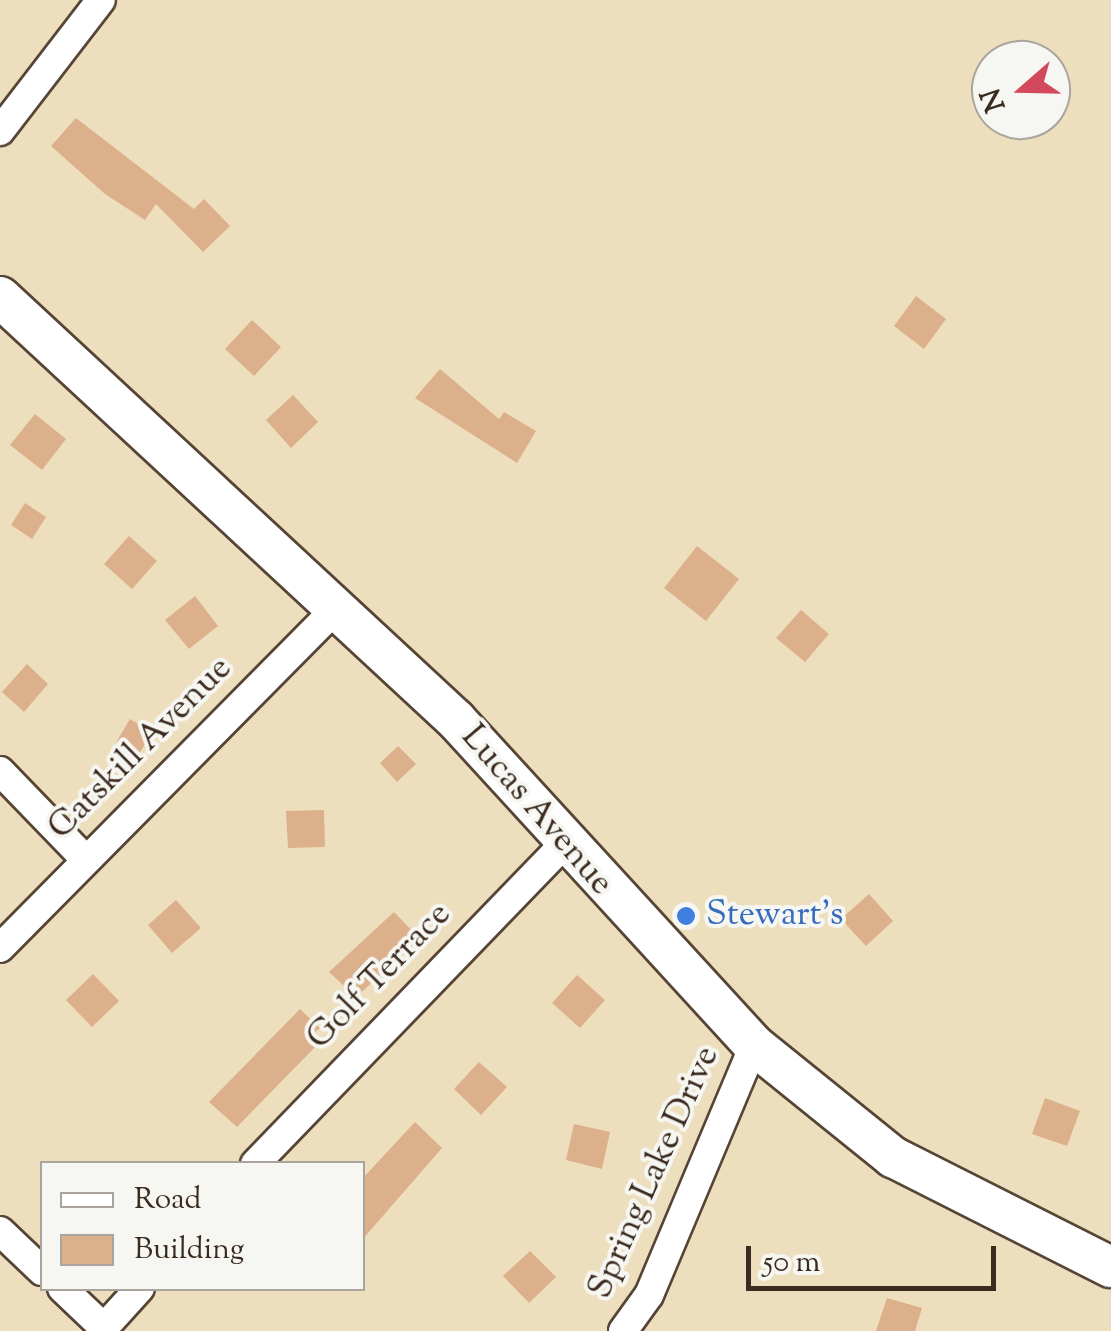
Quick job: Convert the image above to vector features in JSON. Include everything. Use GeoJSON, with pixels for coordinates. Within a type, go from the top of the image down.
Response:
{"type":"FeatureCollection","features":[{"type":"Feature","properties":{"kind":"street"},"geometry":{"type":"LineString","coordinates":[[0,131],[101,0]]}},
{"type":"Feature","properties":{"kind":"street","name":"Lucas Avenue"},"geometry":{"type":"LineString","coordinates":[[0,296],[176,453],[456,720],[562,846],[754,1045],[893,1157],[1111,1267]]}},
{"type":"Feature","properties":{"kind":"street","name":"Catskill Avenue"},"geometry":{"type":"LineString","coordinates":[[0,948],[83,857],[338,606]]}},
{"type":"Feature","properties":{"kind":"street"},"geometry":{"type":"LineString","coordinates":[[0,771],[83,857]]}},
{"type":"Feature","properties":{"kind":"street","name":"Golf Terrace"},"geometry":{"type":"LineString","coordinates":[[258,1161],[562,846]]}},
{"type":"Feature","properties":{"kind":"street","name":"Spring Lake Drive"},"geometry":{"type":"LineString","coordinates":[[623,1331],[649,1294],[754,1045]]}},
{"type":"Feature","properties":{"kind":"street"},"geometry":{"type":"LineString","coordinates":[[0,1231],[40,1268]]}},
{"type":"Feature","properties":{"kind":"street"},"geometry":{"type":"LineString","coordinates":[[65,1291],[102,1329],[137,1291]]}},
{"type":"Feature","properties":{"kind":"building"},"geometry":{"type":"Polygon","coordinates":[[[76,118],[194,209],[204,199],[230,226],[203,252],[156,204],[145,220],[105,194],[51,146],[76,118]]]}},
{"type":"Feature","properties":{"kind":"building"},"geometry":{"type":"Polygon","coordinates":[[[916,296],[946,319],[924,349],[894,326],[916,296]]]}},
{"type":"Feature","properties":{"kind":"building"},"geometry":{"type":"Polygon","coordinates":[[[252,320],[281,347],[254,376],[225,349],[252,320]]]}},
{"type":"Feature","properties":{"kind":"building"},"geometry":{"type":"Polygon","coordinates":[[[440,369],[499,419],[504,412],[536,431],[517,463],[415,398],[440,369]]]}},
{"type":"Feature","properties":{"kind":"building"},"geometry":{"type":"Polygon","coordinates":[[[293,395],[318,422],[291,448],[266,420],[293,395]]]}},
{"type":"Feature","properties":{"kind":"building"},"geometry":{"type":"Polygon","coordinates":[[[35,414],[66,439],[42,470],[10,445],[35,414]]]}},
{"type":"Feature","properties":{"kind":"building"},"geometry":{"type":"Polygon","coordinates":[[[25,503],[46,517],[32,539],[11,525],[25,503]]]}},
{"type":"Feature","properties":{"kind":"building"},"geometry":{"type":"Polygon","coordinates":[[[129,536],[157,561],[132,589],[104,564],[129,536]]]}},
{"type":"Feature","properties":{"kind":"building"},"geometry":{"type":"Polygon","coordinates":[[[697,546],[739,579],[706,621],[664,588],[697,546]]]}},
{"type":"Feature","properties":{"kind":"building"},"geometry":{"type":"Polygon","coordinates":[[[195,596],[218,626],[189,649],[165,620],[195,596]]]}},
{"type":"Feature","properties":{"kind":"building"},"geometry":{"type":"Polygon","coordinates":[[[801,610],[829,634],[805,662],[776,638],[801,610]]]}},
{"type":"Feature","properties":{"kind":"building"},"geometry":{"type":"Polygon","coordinates":[[[27,664],[48,684],[24,712],[2,692],[27,664]]]}},
{"type":"Feature","properties":{"kind":"building"},"geometry":{"type":"Polygon","coordinates":[[[130,719],[152,732],[139,754],[117,741],[130,719]]]}},
{"type":"Feature","properties":{"kind":"building"},"geometry":{"type":"Polygon","coordinates":[[[398,746],[416,764],[397,782],[380,763],[398,746]]]}},
{"type":"Feature","properties":{"kind":"building"},"geometry":{"type":"Polygon","coordinates":[[[324,810],[325,847],[288,848],[286,811],[324,810]]]}},
{"type":"Feature","properties":{"kind":"building"},"geometry":{"type":"Polygon","coordinates":[[[869,894],[893,921],[866,946],[841,919],[869,894]]]}},
{"type":"Feature","properties":{"kind":"building"},"geometry":{"type":"Polygon","coordinates":[[[176,900],[201,928],[172,953],[148,925],[176,900]]]}},
{"type":"Feature","properties":{"kind":"building"},"geometry":{"type":"Polygon","coordinates":[[[394,912],[420,939],[356,997],[329,972],[394,912]]]}},
{"type":"Feature","properties":{"kind":"building"},"geometry":{"type":"Polygon","coordinates":[[[93,974],[119,1001],[92,1027],[66,1000],[93,974]]]}},
{"type":"Feature","properties":{"kind":"building"},"geometry":{"type":"Polygon","coordinates":[[[577,975],[605,1000],[580,1028],[552,1003],[577,975]]]}},
{"type":"Feature","properties":{"kind":"building"},"geometry":{"type":"Polygon","coordinates":[[[300,1009],[320,1028],[311,1035],[319,1043],[237,1127],[209,1102],[300,1009]]]}},
{"type":"Feature","properties":{"kind":"building"},"geometry":{"type":"Polygon","coordinates":[[[479,1062],[507,1087],[481,1115],[454,1089],[479,1062]]]}},
{"type":"Feature","properties":{"kind":"building"},"geometry":{"type":"Polygon","coordinates":[[[1045,1098],[1080,1111],[1067,1146],[1032,1134],[1045,1098]]]}},
{"type":"Feature","properties":{"kind":"building"},"geometry":{"type":"Polygon","coordinates":[[[415,1122],[442,1148],[365,1237],[365,1176],[415,1122]]]}},
{"type":"Feature","properties":{"kind":"building"},"geometry":{"type":"Polygon","coordinates":[[[574,1124],[610,1132],[602,1169],[566,1160],[574,1124]]]}},
{"type":"Feature","properties":{"kind":"building"},"geometry":{"type":"Polygon","coordinates":[[[530,1251],[556,1277],[529,1303],[503,1276],[530,1251]]]}},
{"type":"Feature","properties":{"kind":"building"},"geometry":{"type":"Polygon","coordinates":[[[887,1298],[922,1308],[915,1331],[876,1331],[887,1298]]]}},
{"type":"Feature","properties":{"kind":"place","name":"Stewart's"},"geometry":{"type":"Point","coordinates":[686,916]}}]}
